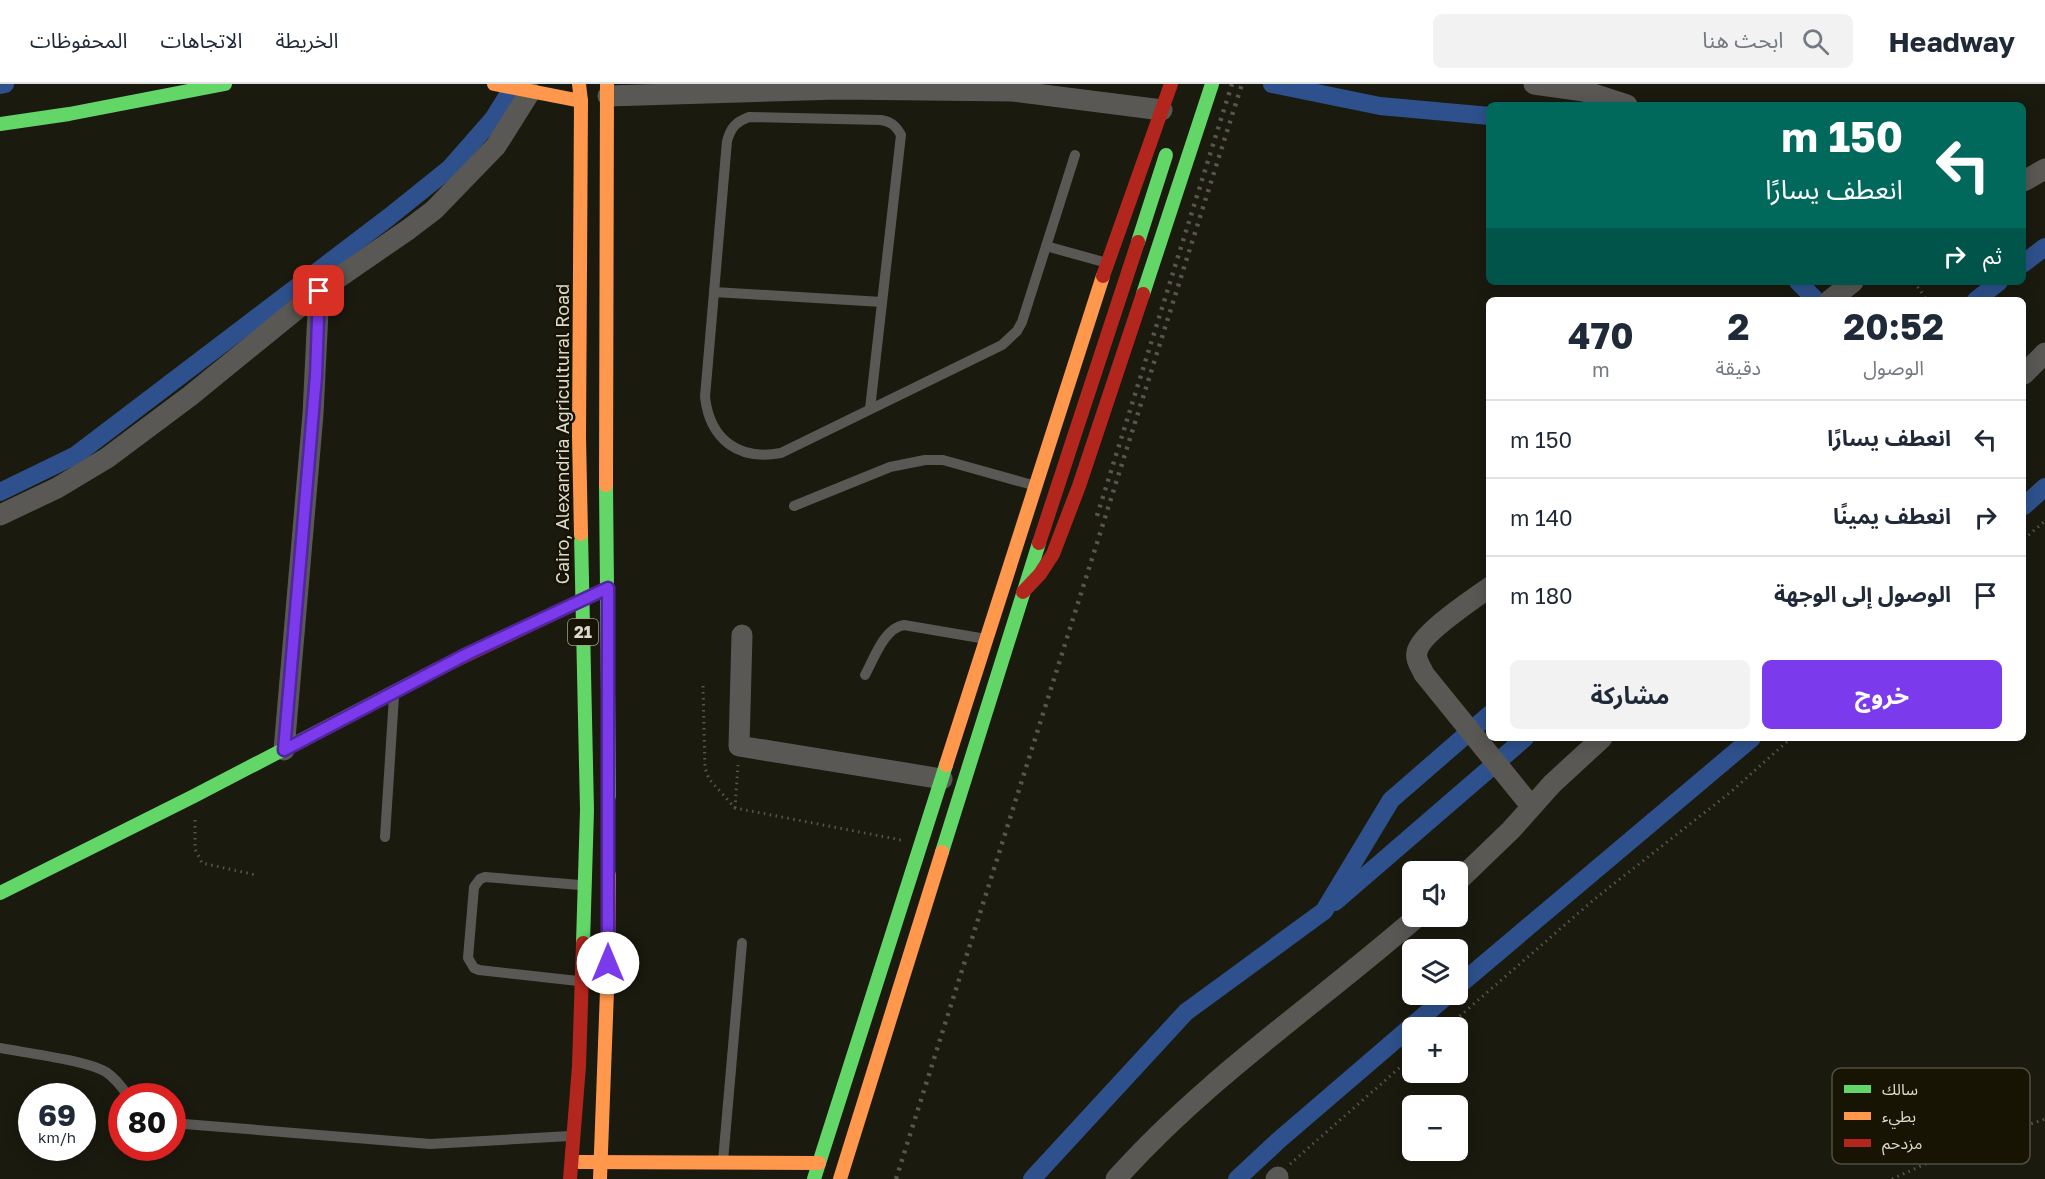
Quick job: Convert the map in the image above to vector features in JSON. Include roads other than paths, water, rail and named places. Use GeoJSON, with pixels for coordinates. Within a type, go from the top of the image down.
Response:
{"type":"FeatureCollection","features":[{"type":"Feature","properties":{"kind":"main road"},"geometry":{"type":"LineString","coordinates":[[0,124],[225,84]]}},
{"type":"Feature","properties":{"kind":"main road"},"geometry":{"type":"LineString","coordinates":[[494,84],[581,101]]}},
{"type":"Feature","properties":{"kind":"main road","name":"Cairo, Alexandria Agricultural Road"},"geometry":{"type":"LineString","coordinates":[[570,1179],[583,981],[587,810],[579,437],[581,101],[579,84]]}},
{"type":"Feature","properties":{"kind":"main road"},"geometry":{"type":"LineString","coordinates":[[1023,592],[1040,574],[1053,554],[1079,486],[1212,84]]}},
{"type":"Feature","properties":{"kind":"main road"},"geometry":{"type":"LineString","coordinates":[[814,1179],[1107,263],[1170,85]]}},
{"type":"Feature","properties":{"kind":"main road","name":"21"},"geometry":{"type":"LineString","coordinates":[[608,89],[606,423],[609,815]]}},
{"type":"Feature","properties":{"kind":"main road"},"geometry":{"type":"LineString","coordinates":[[840,1179],[1023,592],[1172,137]]}},
{"type":"Feature","properties":{"kind":"main road"},"geometry":{"type":"LineString","coordinates":[[0,893],[284,750],[467,654],[582,598],[608,588]]}},
{"type":"Feature","properties":{"kind":"main road"},"geometry":{"type":"LineString","coordinates":[[600,1179],[608,963],[609,861]]}},
{"type":"Feature","properties":{"kind":"main road"},"geometry":{"type":"LineString","coordinates":[[571,1162],[819,1163]]}},
{"type":"Feature","properties":{"kind":"street"},"geometry":{"type":"LineString","coordinates":[[1534,84],[1584,91],[1618,102]]}},
{"type":"Feature","properties":{"kind":"street"},"geometry":{"type":"LineString","coordinates":[[608,89],[1012,91],[1162,110]]}},
{"type":"Feature","properties":{"kind":"street"},"geometry":{"type":"LineString","coordinates":[[0,514],[57,488],[107,458],[190,396],[319,291],[434,210],[496,146],[523,90]]}},
{"type":"Feature","properties":{"kind":"street"},"geometry":{"type":"LineString","coordinates":[[2026,180],[2045,169]]}},
{"type":"Feature","properties":{"kind":"street"},"geometry":{"type":"LineString","coordinates":[[284,750],[314,405],[319,291]]}},
{"type":"Feature","properties":{"kind":"street"},"geometry":{"type":"LineString","coordinates":[[2026,372],[2045,353]]}},
{"type":"Feature","properties":{"kind":"street"},"geometry":{"type":"LineString","coordinates":[[1486,590],[1452,614],[1420,644],[1416,654],[1424,674],[1515,783],[1531,806]]}},
{"type":"Feature","properties":{"kind":"street"},"geometry":{"type":"LineString","coordinates":[[742,635],[740,746],[942,779]]}},
{"type":"Feature","properties":{"kind":"street"},"geometry":{"type":"LineString","coordinates":[[1468,871],[1511,830],[1551,784],[1599,741]]}},
{"type":"Feature","properties":{"kind":"street"},"geometry":{"type":"LineString","coordinates":[[1116,1179],[1140,1151],[1207,1088],[1405,927]]}},
{"type":"Feature","properties":{"kind":"lane"},"geometry":{"type":"LineString","coordinates":[[870,409],[902,135],[897,127],[881,120],[749,117],[738,121],[730,130],[727,141],[705,398],[707,413],[713,428],[723,440],[736,449],[766,456],[781,453],[1002,345],[1010,339],[1022,322],[1075,155]]}},
{"type":"Feature","properties":{"kind":"lane"},"geometry":{"type":"LineString","coordinates":[[1046,246],[1107,263]]}},
{"type":"Feature","properties":{"kind":"lane"},"geometry":{"type":"LineString","coordinates":[[714,292],[882,302]]}},
{"type":"Feature","properties":{"kind":"lane"},"geometry":{"type":"LineString","coordinates":[[794,506],[890,467],[925,460],[943,460],[1036,486]]}},
{"type":"Feature","properties":{"kind":"lane"},"geometry":{"type":"LineString","coordinates":[[865,675],[887,635],[898,626],[904,625],[987,639]]}},
{"type":"Feature","properties":{"kind":"lane"},"geometry":{"type":"LineString","coordinates":[[385,837],[394,693]]}},
{"type":"Feature","properties":{"kind":"lane"},"geometry":{"type":"LineString","coordinates":[[583,981],[480,970],[470,964],[468,958],[474,887],[480,879],[485,877],[586,885]]}},
{"type":"Feature","properties":{"kind":"lane"},"geometry":{"type":"LineString","coordinates":[[723,1163],[742,943]]}},
{"type":"Feature","properties":{"kind":"lane"},"geometry":{"type":"LineString","coordinates":[[0,1048],[92,1066],[106,1073],[118,1083]]}},
{"type":"Feature","properties":{"kind":"lane"},"geometry":{"type":"LineString","coordinates":[[186,1124],[430,1144],[574,1136]]}},
{"type":"Feature","properties":{"kind":"waterway"},"geometry":{"type":"LineString","coordinates":[[0,85],[5,84]]}},
{"type":"Feature","properties":{"kind":"waterway"},"geometry":{"type":"LineString","coordinates":[[0,492],[76,455],[389,217],[450,168],[493,119],[515,84]]}},
{"type":"Feature","properties":{"kind":"waterway"},"geometry":{"type":"LineString","coordinates":[[1272,84],[1380,106],[1486,116]]}},
{"type":"Feature","properties":{"kind":"waterway"},"geometry":{"type":"LineString","coordinates":[[2026,261],[2045,247]]}},
{"type":"Feature","properties":{"kind":"waterway"},"geometry":{"type":"LineString","coordinates":[[1801,285],[1813,297]]}},
{"type":"Feature","properties":{"kind":"waterway"},"geometry":{"type":"LineString","coordinates":[[1980,297],[1995,285]]}},
{"type":"Feature","properties":{"kind":"waterway"},"geometry":{"type":"LineString","coordinates":[[2026,504],[2045,487]]}},
{"type":"Feature","properties":{"kind":"waterway"},"geometry":{"type":"LineString","coordinates":[[1032,1179],[1186,1012],[1324,911],[1391,800],[1486,717]]}},
{"type":"Feature","properties":{"kind":"waterway"},"geometry":{"type":"LineString","coordinates":[[1335,902],[1522,741]]}},
{"type":"Feature","properties":{"kind":"waterway"},"geometry":{"type":"LineString","coordinates":[[1468,978],[1748,741]]}},
{"type":"Feature","properties":{"kind":"waterway"},"geometry":{"type":"LineString","coordinates":[[1237,1179],[1436,1005]]}},
{"type":"Feature","properties":{"kind":"railway"},"geometry":{"type":"LineString","coordinates":[[1097,516],[1232,84]]}},
{"type":"Feature","properties":{"kind":"railway"},"geometry":{"type":"LineString","coordinates":[[896,1179],[1242,84]]}}]}
